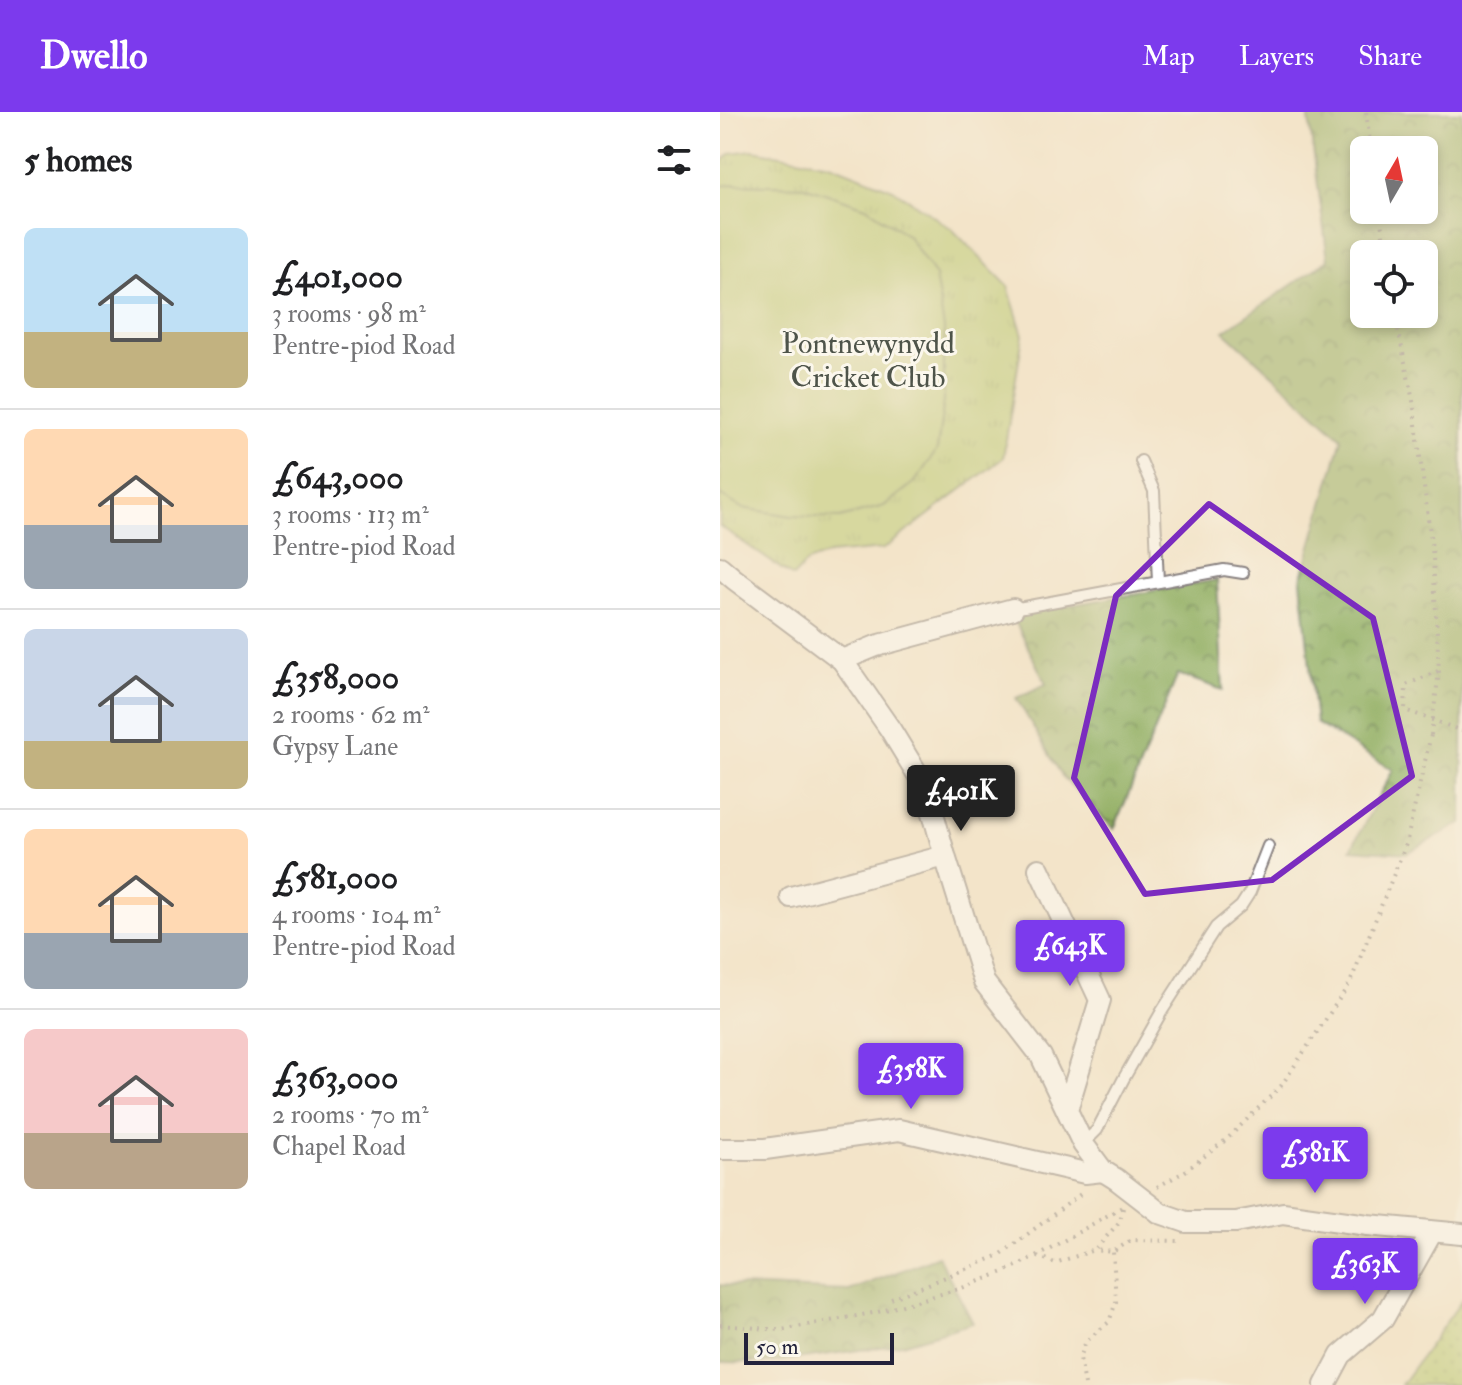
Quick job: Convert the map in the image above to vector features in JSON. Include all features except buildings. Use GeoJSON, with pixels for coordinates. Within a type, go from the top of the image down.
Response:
{"type":"FeatureCollection","features":[{"type":"Feature","properties":{"kind":"street"},"geometry":{"type":"LineString","coordinates":[[721,571],[842,660],[890,729],[926,788],[984,982],[1041,1056],[1083,1144],[1103,1174],[1160,1213],[1186,1222],[1236,1222],[1283,1213],[1462,1234]]}},
{"type":"Feature","properties":{"kind":"street"},"geometry":{"type":"LineString","coordinates":[[842,660],[876,646],[1013,609]]}},
{"type":"Feature","properties":{"kind":"street"},"geometry":{"type":"LineString","coordinates":[[791,897],[945,856]]}},
{"type":"Feature","properties":{"kind":"street"},"geometry":{"type":"LineString","coordinates":[[1039,869],[1100,1000],[1067,1110]]}},
{"type":"Feature","properties":{"kind":"street"},"geometry":{"type":"LineString","coordinates":[[720,1149],[765,1149],[899,1130],[1085,1173],[1103,1174]]}},
{"type":"Feature","properties":{"kind":"street"},"geometry":{"type":"LineString","coordinates":[[1325,1385],[1341,1355],[1383,1319],[1432,1232]]}},
{"type":"Feature","properties":{"kind":"lane"},"geometry":{"type":"LineString","coordinates":[[1141,461],[1154,491],[1158,582]]}},
{"type":"Feature","properties":{"kind":"lane"},"geometry":{"type":"LineString","coordinates":[[1013,609],[1224,570],[1243,573]]}},
{"type":"Feature","properties":{"kind":"lane"},"geometry":{"type":"LineString","coordinates":[[1083,1144],[1097,1130],[1131,1065],[1216,927],[1241,906],[1250,892],[1268,846]]}},
{"type":"Feature","properties":{"kind":"path"},"geometry":{"type":"LineString","coordinates":[[1366,112],[1369,136]]}},
{"type":"Feature","properties":{"kind":"path"},"geometry":{"type":"LineString","coordinates":[[1148,1192],[1184,1172],[1227,1139],[1281,1086],[1350,983],[1406,844],[1431,735],[1439,671],[1433,557],[1413,401],[1398,328]]}},
{"type":"Feature","properties":{"kind":"path"},"geometry":{"type":"LineString","coordinates":[[1439,671],[1406,685],[1405,710],[1462,731]]}},
{"type":"Feature","properties":{"kind":"path"},"geometry":{"type":"LineString","coordinates":[[891,1299],[1000,1255],[1103,1174]]}},
{"type":"Feature","properties":{"kind":"path"},"geometry":{"type":"LineString","coordinates":[[720,1325],[781,1330],[878,1312],[962,1288],[1037,1256],[1124,1205],[1120,1221],[1095,1250]]}},
{"type":"Feature","properties":{"kind":"path"},"geometry":{"type":"LineString","coordinates":[[1037,1256],[1055,1263],[1095,1250],[1113,1252],[1131,1240],[1185,1242]]}},
{"type":"Feature","properties":{"kind":"path"},"geometry":{"type":"LineString","coordinates":[[1085,1385],[1080,1358],[1086,1341],[1109,1322],[1116,1302],[1113,1252]]}},
{"type":"Feature","properties":{"kind":"highlighted area"},"geometry":{"type":"Polygon","coordinates":[[[1209,504],[1373,618],[1412,776],[1272,880],[1145,894],[1074,778],[1116,596],[1209,504]]]}},
{"type":"Feature","properties":{"kind":"green space"},"geometry":{"type":"Polygon","coordinates":[[[1308,112],[1462,112],[1462,823],[1407,853],[1351,849],[1393,770],[1316,723],[1301,580],[1342,438],[1224,331],[1328,260],[1308,112]]]}},
{"type":"Feature","properties":{"kind":"green space","name":"Pontnewynydd Cricket Club"},"geometry":{"type":"Polygon","coordinates":[[[753,150],[830,164],[893,189],[952,229],[1008,286],[1023,335],[1003,458],[884,549],[829,554],[807,562],[793,577],[720,526],[720,164],[731,153],[753,150]]]}},
{"type":"Feature","properties":{"kind":"green space","name":"Pontnewynydd Cricket Club"},"geometry":{"type":"Polygon","coordinates":[[[720,186],[804,186],[866,207],[908,236],[935,276],[944,328],[944,400],[937,450],[915,482],[884,506],[840,518],[792,516],[742,508],[720,495],[720,186]]]}},
{"type":"Feature","properties":{"kind":"green space"},"geometry":{"type":"Polygon","coordinates":[[[1217,580],[1223,690],[1178,674],[1114,829],[1062,776],[1016,698],[1046,684],[1012,615],[1217,580]]]}},
{"type":"Feature","properties":{"kind":"green space"},"geometry":{"type":"Polygon","coordinates":[[[938,1256],[973,1323],[902,1344],[768,1363],[720,1362],[720,1285],[849,1291],[938,1256]]]}},
{"type":"Feature","properties":{"kind":"green space"},"geometry":{"type":"Polygon","coordinates":[[[1462,1300],[1462,1385],[1401,1385],[1462,1300]]]}}]}
